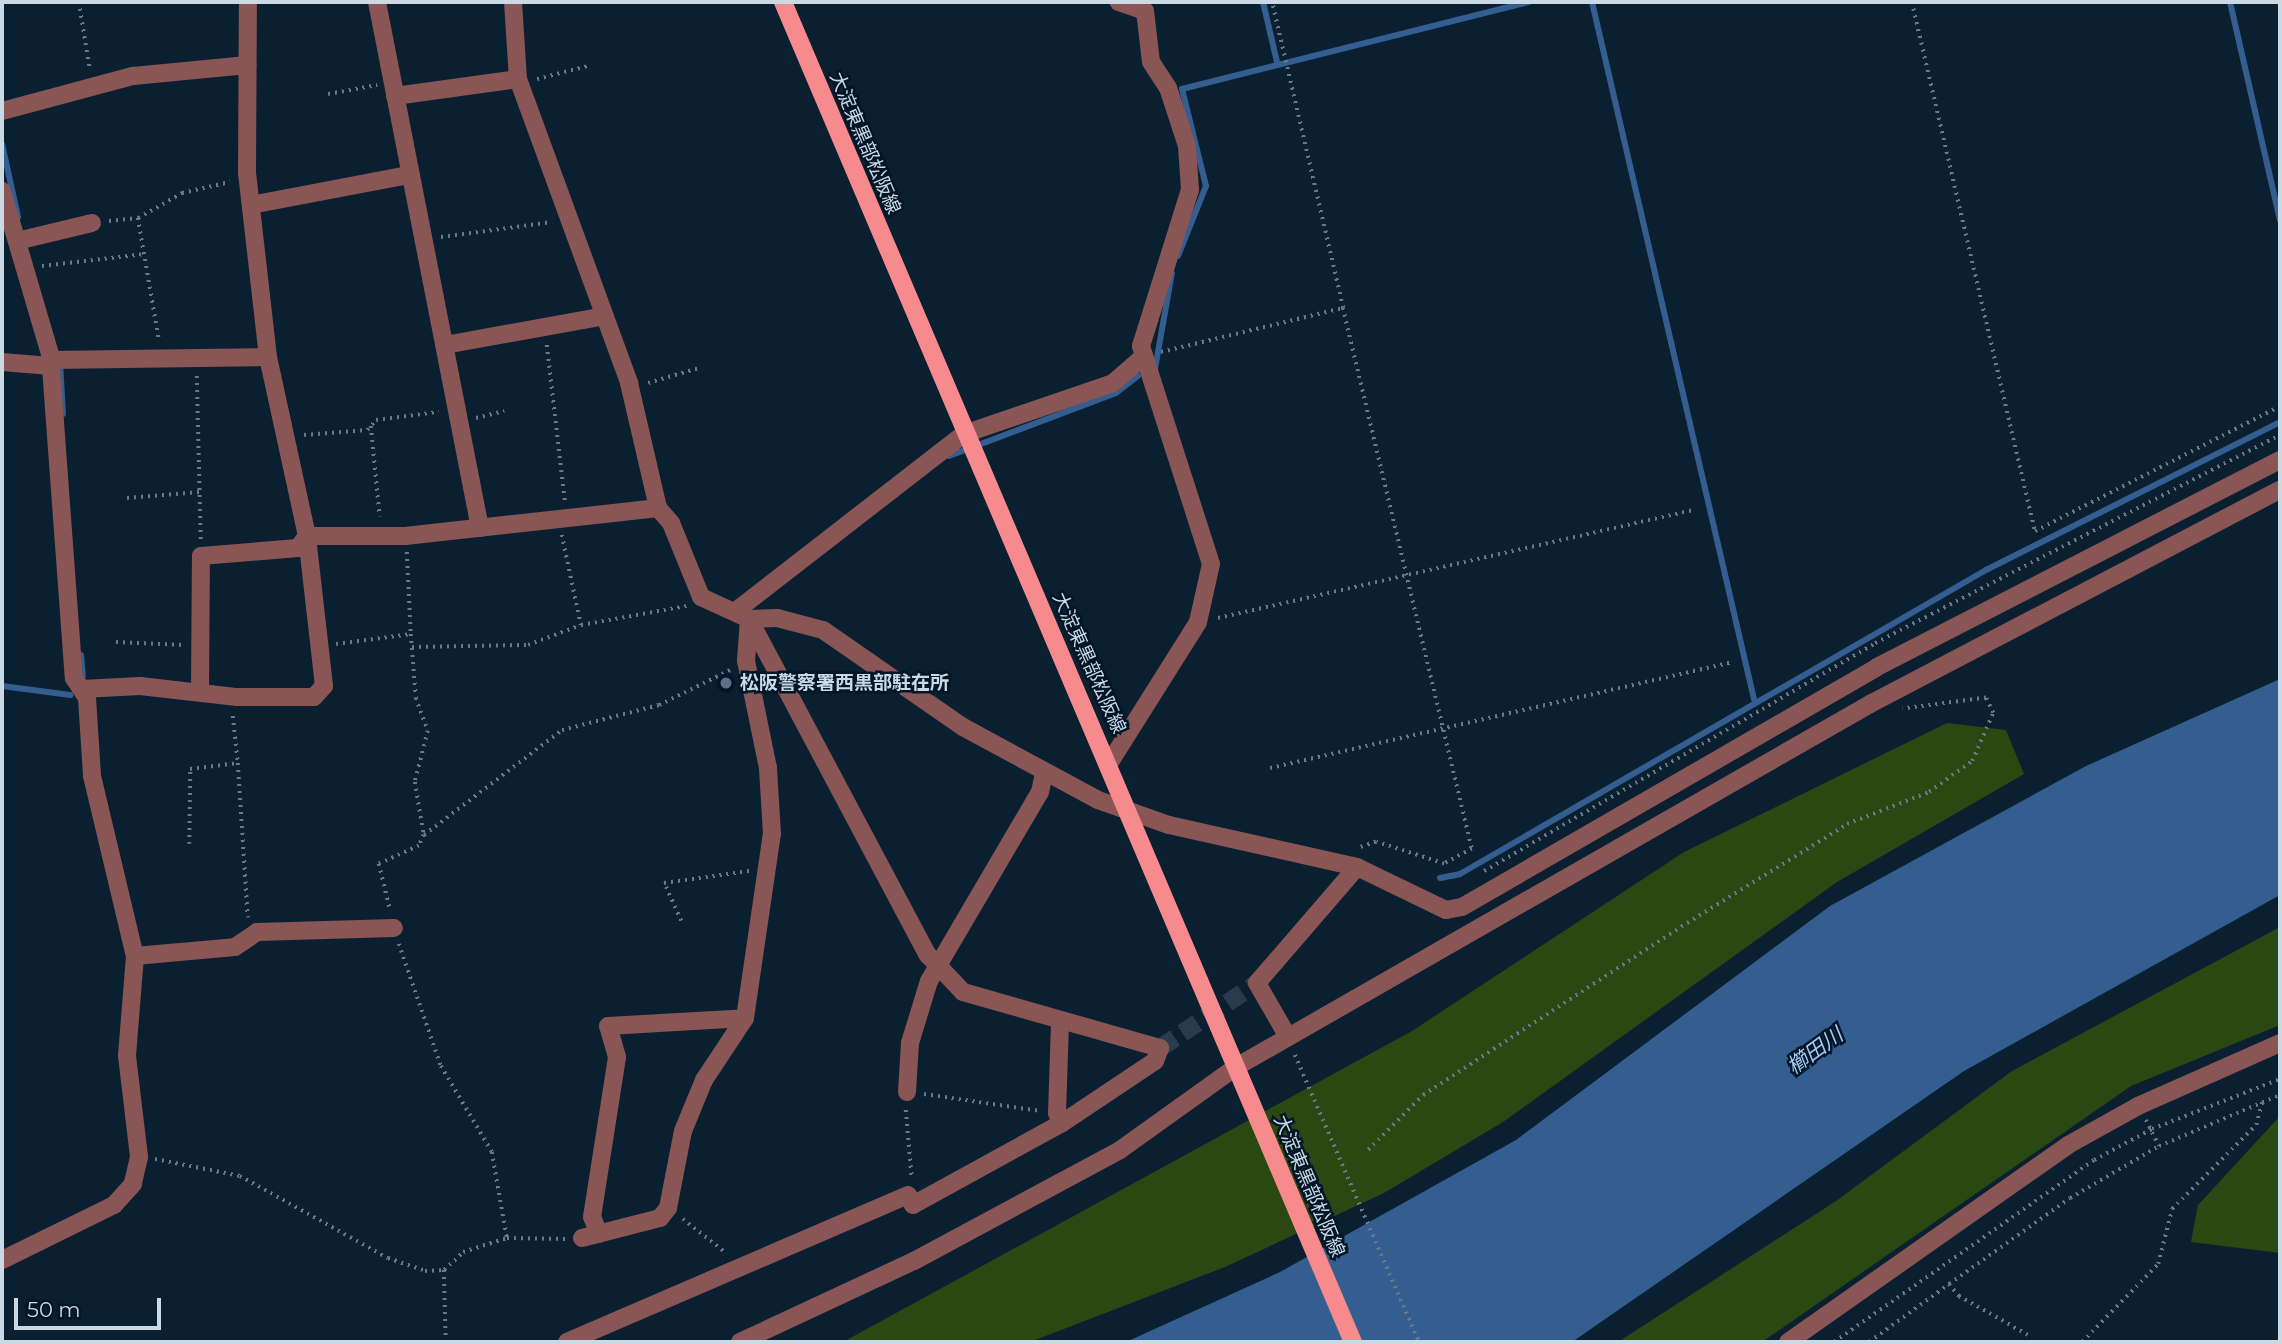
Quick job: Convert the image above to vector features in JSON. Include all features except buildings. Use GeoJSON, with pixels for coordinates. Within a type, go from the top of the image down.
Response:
{"type":"FeatureCollection","features":[{"type":"Feature","properties":{"kind":"main road","name":"大淀東黒部松阪線"},"geometry":{"type":"LineString","coordinates":[[783,2],[968,441],[1110,762],[1123,806],[1353,1342]]}},
{"type":"Feature","properties":{"kind":"street"},"geometry":{"type":"LineString","coordinates":[[82,689],[200,690],[237,697],[314,697],[324,686],[307,536],[282,438],[268,357],[247,173],[248,2]]}},
{"type":"Feature","properties":{"kind":"street"},"geometry":{"type":"LineString","coordinates":[[377,2],[422,239],[462,415],[480,528]]}},
{"type":"Feature","properties":{"kind":"street"},"geometry":{"type":"LineString","coordinates":[[513,2],[518,79],[564,221],[629,383],[658,509],[671,523],[701,597],[715,608],[743,615],[777,618],[823,630],[963,727],[1044,772],[1123,806],[1169,825],[1357,867],[1446,910],[1462,907],[1889,660],[2280,460]]}},
{"type":"Feature","properties":{"kind":"street"},"geometry":{"type":"LineString","coordinates":[[1110,762],[1198,622],[1211,564],[1143,357],[1163,262],[1189,190],[1187,146],[1168,88],[1151,62],[1145,11],[1119,2]]}},
{"type":"Feature","properties":{"kind":"street"},"geometry":{"type":"LineString","coordinates":[[2,111],[93,85],[247,65]]}},
{"type":"Feature","properties":{"kind":"street"},"geometry":{"type":"LineString","coordinates":[[394,89],[518,79]]}},
{"type":"Feature","properties":{"kind":"street"},"geometry":{"type":"LineString","coordinates":[[251,205],[409,175]]}},
{"type":"Feature","properties":{"kind":"street"},"geometry":{"type":"LineString","coordinates":[[2,191],[23,240],[55,361],[74,678],[82,689],[110,873],[135,956],[127,1069],[139,1157],[133,1184],[114,1205],[2,1260]]}},
{"type":"Feature","properties":{"kind":"street"},"geometry":{"type":"LineString","coordinates":[[23,240],[92,223]]}},
{"type":"Feature","properties":{"kind":"street"},"geometry":{"type":"LineString","coordinates":[[445,345],[545,329],[604,316]]}},
{"type":"Feature","properties":{"kind":"street"},"geometry":{"type":"LineString","coordinates":[[2,362],[268,357]]}},
{"type":"Feature","properties":{"kind":"street"},"geometry":{"type":"LineString","coordinates":[[743,615],[968,441],[1113,383],[1143,357]]}},
{"type":"Feature","properties":{"kind":"street"},"geometry":{"type":"LineString","coordinates":[[740,1342],[914,1261],[1120,1150],[1238,1073],[1870,704],[2280,489]]}},
{"type":"Feature","properties":{"kind":"street"},"geometry":{"type":"LineString","coordinates":[[307,536],[405,536],[658,509]]}},
{"type":"Feature","properties":{"kind":"street"},"geometry":{"type":"LineString","coordinates":[[200,690],[201,556],[298,548],[307,536]]}},
{"type":"Feature","properties":{"kind":"street"},"geometry":{"type":"LineString","coordinates":[[743,615],[746,661],[768,768],[772,834],[765,867],[755,978],[745,1018],[704,1080],[683,1131],[664,1213],[590,1236],[617,1056],[608,1026],[745,1018]]}},
{"type":"Feature","properties":{"kind":"street"},"geometry":{"type":"LineString","coordinates":[[567,1342],[746,1269],[908,1195],[913,1205],[1155,1061],[1160,1048],[1060,1023],[963,992],[939,968],[743,615]]}},
{"type":"Feature","properties":{"kind":"street"},"geometry":{"type":"LineString","coordinates":[[907,1092],[910,1042],[929,981],[1040,792],[1044,772]]}},
{"type":"Feature","properties":{"kind":"street"},"geometry":{"type":"LineString","coordinates":[[1290,1043],[1257,984],[1357,867]]}},
{"type":"Feature","properties":{"kind":"street"},"geometry":{"type":"LineString","coordinates":[[135,956],[235,947],[257,932],[394,928]]}},
{"type":"Feature","properties":{"kind":"street"},"geometry":{"type":"LineString","coordinates":[[1060,1023],[1060,1118]]}},
{"type":"Feature","properties":{"kind":"street"},"geometry":{"type":"LineString","coordinates":[[1788,1342],[2068,1145],[2138,1106],[2280,1043]]}},
{"type":"Feature","properties":{"kind":"path"},"geometry":{"type":"LineString","coordinates":[[79,2],[93,85]]}},
{"type":"Feature","properties":{"kind":"path"},"geometry":{"type":"LineString","coordinates":[[1272,2],[1472,849],[1444,864],[1376,842],[1325,860]]}},
{"type":"Feature","properties":{"kind":"path"},"geometry":{"type":"LineString","coordinates":[[1912,2],[2035,531],[2280,407]]}},
{"type":"Feature","properties":{"kind":"path"},"geometry":{"type":"LineString","coordinates":[[518,79],[550,79],[589,66]]}},
{"type":"Feature","properties":{"kind":"path"},"geometry":{"type":"LineString","coordinates":[[328,94],[394,89]]}},
{"type":"Feature","properties":{"kind":"path"},"geometry":{"type":"LineString","coordinates":[[92,223],[138,218],[182,193],[247,173]]}},
{"type":"Feature","properties":{"kind":"path"},"geometry":{"type":"LineString","coordinates":[[138,218],[162,360]]}},
{"type":"Feature","properties":{"kind":"path"},"geometry":{"type":"LineString","coordinates":[[422,239],[564,221]]}},
{"type":"Feature","properties":{"kind":"path"},"geometry":{"type":"LineString","coordinates":[[39,267],[144,254]]}},
{"type":"Feature","properties":{"kind":"path"},"geometry":{"type":"LineString","coordinates":[[1165,352],[1343,308]]}},
{"type":"Feature","properties":{"kind":"path"},"geometry":{"type":"LineString","coordinates":[[545,329],[563,519],[581,625]]}},
{"type":"Feature","properties":{"kind":"path"},"geometry":{"type":"LineString","coordinates":[[196,360],[201,556]]}},
{"type":"Feature","properties":{"kind":"path"},"geometry":{"type":"LineString","coordinates":[[629,383],[699,368]]}},
{"type":"Feature","properties":{"kind":"path"},"geometry":{"type":"LineString","coordinates":[[282,438],[504,411]]}},
{"type":"Feature","properties":{"kind":"path"},"geometry":{"type":"LineString","coordinates":[[371,426],[381,537]]}},
{"type":"Feature","properties":{"kind":"path"},"geometry":{"type":"LineString","coordinates":[[127,498],[200,492]]}},
{"type":"Feature","properties":{"kind":"path"},"geometry":{"type":"LineString","coordinates":[[1198,622],[1694,510]]}},
{"type":"Feature","properties":{"kind":"path"},"geometry":{"type":"LineString","coordinates":[[405,536],[416,698],[428,731],[415,782],[424,835]]}},
{"type":"Feature","properties":{"kind":"path"},"geometry":{"type":"LineString","coordinates":[[412,647],[528,645],[581,625],[646,610],[715,608]]}},
{"type":"Feature","properties":{"kind":"path"},"geometry":{"type":"LineString","coordinates":[[320,646],[411,634]]}},
{"type":"Feature","properties":{"kind":"path"},"geometry":{"type":"LineString","coordinates":[[116,642],[200,646]]}},
{"type":"Feature","properties":{"kind":"path"},"geometry":{"type":"LineString","coordinates":[[507,1238],[492,1152],[441,1066],[394,928],[379,864],[419,846],[424,835],[562,730],[689,694],[746,661]]}},
{"type":"Feature","properties":{"kind":"path"},"geometry":{"type":"LineString","coordinates":[[1270,768],[1733,662]]}},
{"type":"Feature","properties":{"kind":"path"},"geometry":{"type":"LineString","coordinates":[[237,697],[232,708],[249,928],[257,932]]}},
{"type":"Feature","properties":{"kind":"path"},"geometry":{"type":"LineString","coordinates":[[1368,1150],[1423,1095],[1687,923],[1847,824],[1929,792],[1972,761],[1993,713],[1986,698],[1881,713],[1870,704]]}},
{"type":"Feature","properties":{"kind":"path"},"geometry":{"type":"LineString","coordinates":[[189,844],[190,769],[238,763]]}},
{"type":"Feature","properties":{"kind":"path"},"geometry":{"type":"LineString","coordinates":[[681,921],[664,883],[765,867]]}},
{"type":"Feature","properties":{"kind":"path"},"geometry":{"type":"LineString","coordinates":[[1290,1043],[1419,1342]]}},
{"type":"Feature","properties":{"kind":"path"},"geometry":{"type":"LineString","coordinates":[[1834,1342],[2071,1176],[2152,1129],[2280,1079]]}},
{"type":"Feature","properties":{"kind":"path"},"geometry":{"type":"LineString","coordinates":[[908,1195],[913,1184],[907,1092],[1060,1118]]}},
{"type":"Feature","properties":{"kind":"path"},"geometry":{"type":"LineString","coordinates":[[1869,1342],[2070,1198],[2160,1146],[2280,1095]]}},
{"type":"Feature","properties":{"kind":"path"},"geometry":{"type":"LineString","coordinates":[[2082,1342],[2158,1264],[2172,1209],[2256,1125],[2262,1102]]}},
{"type":"Feature","properties":{"kind":"path"},"geometry":{"type":"LineString","coordinates":[[2138,1106],[2160,1146]]}},
{"type":"Feature","properties":{"kind":"path"},"geometry":{"type":"LineString","coordinates":[[139,1157],[240,1176],[388,1258],[444,1270]]}},
{"type":"Feature","properties":{"kind":"path"},"geometry":{"type":"LineString","coordinates":[[664,1213],[681,1218],[746,1269]]}},
{"type":"Feature","properties":{"kind":"path"},"geometry":{"type":"LineString","coordinates":[[446,1342],[444,1270],[463,1252],[507,1238],[590,1236]]}},
{"type":"Feature","properties":{"kind":"path"},"geometry":{"type":"LineString","coordinates":[[1950,1284],[1959,1296],[2030,1336]]}},
{"type":"Feature","properties":{"kind":"green space"},"geometry":{"type":"Polygon","coordinates":[[[1947,723],[2006,730],[2024,774],[1837,882],[1503,1122],[1384,1193],[1225,1267],[1030,1342],[843,1342],[1412,1031],[1684,852],[1947,723]]]}},
{"type":"Feature","properties":{"kind":"green space"},"geometry":{"type":"Polygon","coordinates":[[[2280,927],[2280,1025],[2131,1086],[1762,1342],[1618,1342],[1836,1201],[2012,1071],[2280,927]]]}},
{"type":"Feature","properties":{"kind":"green space"},"geometry":{"type":"Polygon","coordinates":[[[2280,1116],[2280,1253],[2191,1242],[2198,1205],[2280,1116]]]}},
{"type":"Feature","properties":{"kind":"water","name":"櫛田川"},"geometry":{"type":"Polygon","coordinates":[[[2280,679],[2280,895],[1964,1071],[1572,1342],[1126,1342],[1280,1272],[1516,1140],[1830,906],[2086,766],[2280,679]]]}},
{"type":"Feature","properties":{"kind":"waterway"},"geometry":{"type":"LineString","coordinates":[[1263,2],[1277,62]]}},
{"type":"Feature","properties":{"kind":"waterway"},"geometry":{"type":"LineString","coordinates":[[1178,256],[1206,186],[1182,89],[1528,2]]}},
{"type":"Feature","properties":{"kind":"waterway"},"geometry":{"type":"LineString","coordinates":[[1592,2],[1754,699]]}},
{"type":"Feature","properties":{"kind":"waterway"},"geometry":{"type":"LineString","coordinates":[[2230,2],[2280,220]]}},
{"type":"Feature","properties":{"kind":"waterway"},"geometry":{"type":"LineString","coordinates":[[2,144],[18,217]]}},
{"type":"Feature","properties":{"kind":"waterway"},"geometry":{"type":"LineString","coordinates":[[1155,369],[1172,273]]}},
{"type":"Feature","properties":{"kind":"waterway"},"geometry":{"type":"LineString","coordinates":[[60,362],[63,414]]}},
{"type":"Feature","properties":{"kind":"waterway"},"geometry":{"type":"LineString","coordinates":[[949,456],[1116,393],[1138,376]]}},
{"type":"Feature","properties":{"kind":"waterway"},"geometry":{"type":"LineString","coordinates":[[1440,878],[1460,874],[1986,570],[2280,422]]}},
{"type":"Feature","properties":{"kind":"waterway"},"geometry":{"type":"LineString","coordinates":[[81,655],[83,676]]}},
{"type":"Feature","properties":{"kind":"waterway"},"geometry":{"type":"LineString","coordinates":[[2,686],[70,695]]}},
{"type":"Feature","properties":{"kind":"tunnel"},"geometry":{"type":"LineString","coordinates":[[1160,1048],[1257,983]]}},
{"type":"Feature","properties":{"kind":"place","name":"松阪警察署西黒部駐在所"},"geometry":{"type":"Point","coordinates":[726,683]}}]}
